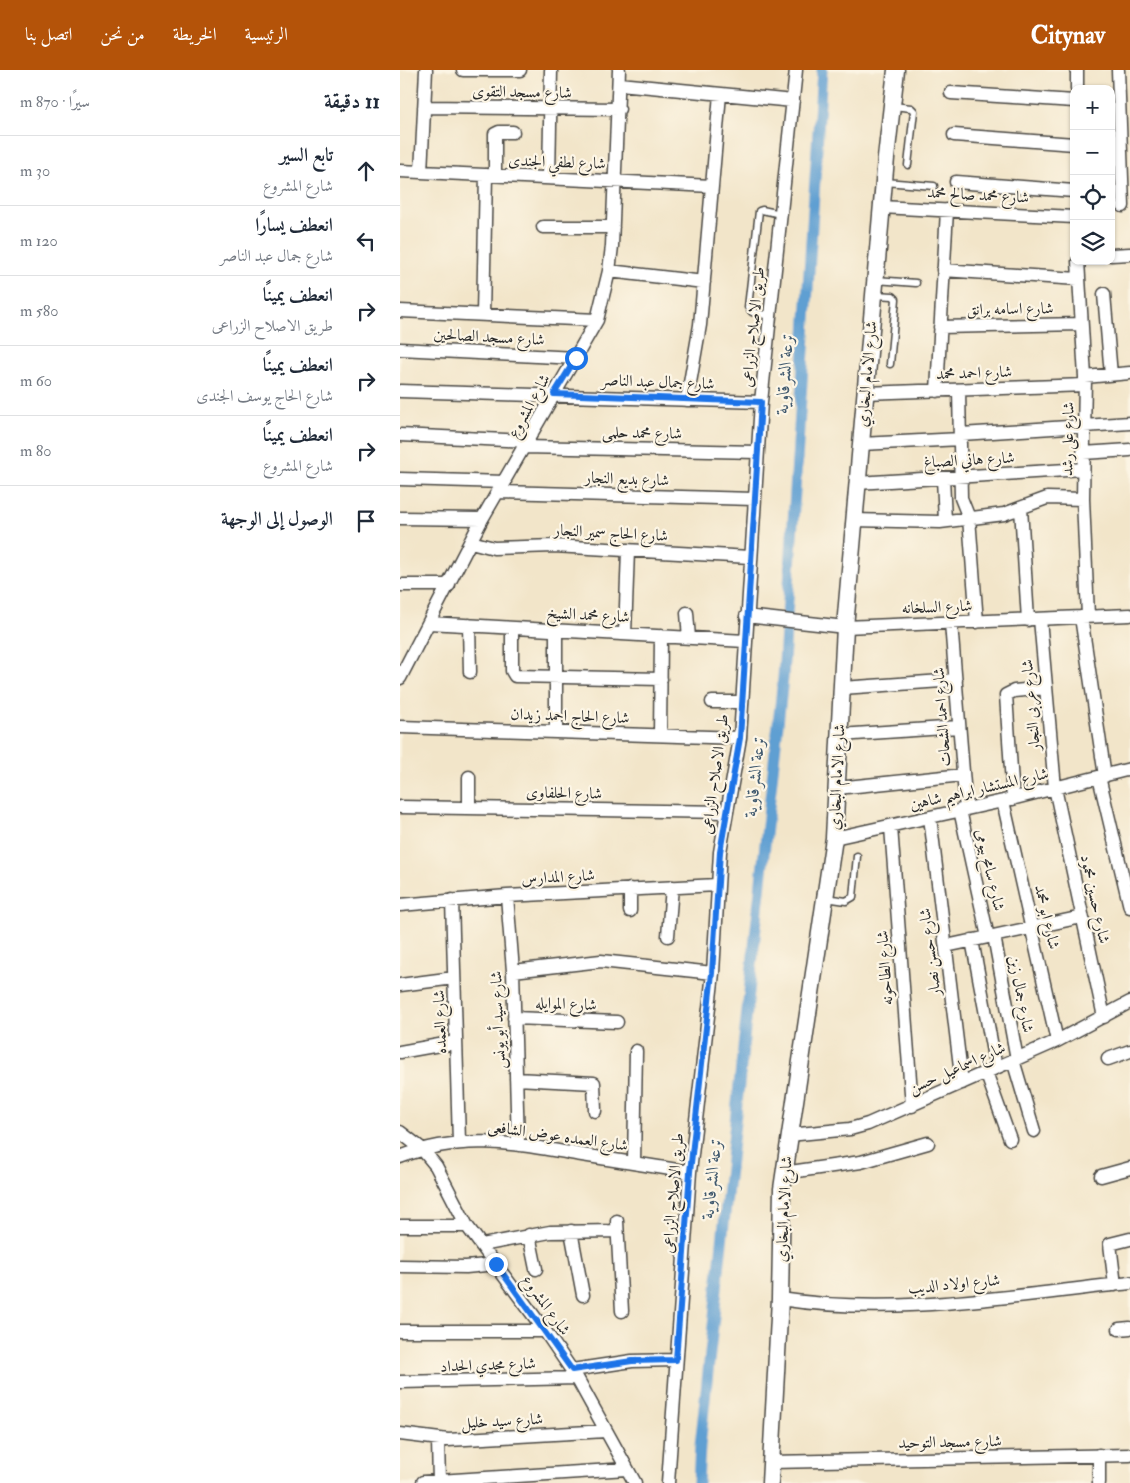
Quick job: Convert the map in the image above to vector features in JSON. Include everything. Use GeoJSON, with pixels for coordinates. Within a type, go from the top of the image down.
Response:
{"type":"FeatureCollection","features":[{"type":"Feature","properties":{"kind":"street"},"geometry":{"type":"LineString","coordinates":[[421,172],[426,70]]}},
{"type":"Feature","properties":{"kind":"street"},"geometry":{"type":"LineString","coordinates":[[463,70],[520,70]]}},
{"type":"Feature","properties":{"kind":"street"},"geometry":{"type":"LineString","coordinates":[[548,178],[551,70]]}},
{"type":"Feature","properties":{"kind":"street","name":"شارع المشروع"},"geometry":{"type":"LineString","coordinates":[[400,678],[482,519],[597,320],[610,272],[619,109],[619,70]]}},
{"type":"Feature","properties":{"kind":"street","name":"طريق الاصلاح الزراعى"},"geometry":{"type":"LineString","coordinates":[[668,1483],[690,1172],[712,973],[717,885],[740,738],[746,616],[761,402],[796,70]]}},
{"type":"Feature","properties":{"kind":"street","name":"شارع الامام البخاري"},"geometry":{"type":"LineString","coordinates":[[770,1483],[780,1299],[784,1173],[834,838],[845,627],[881,206],[896,70]]}},
{"type":"Feature","properties":{"kind":"street"},"geometry":{"type":"LineString","coordinates":[[1076,85],[1077,70]]}},
{"type":"Feature","properties":{"kind":"street"},"geometry":{"type":"LineString","coordinates":[[1118,70],[1121,207]]}},
{"type":"Feature","properties":{"kind":"street"},"geometry":{"type":"LineString","coordinates":[[620,84],[793,102]]}},
{"type":"Feature","properties":{"kind":"street"},"geometry":{"type":"LineString","coordinates":[[950,93],[1070,101]]}},
{"type":"Feature","properties":{"kind":"street"},"geometry":{"type":"LineString","coordinates":[[687,400],[700,325],[720,94]]}},
{"type":"Feature","properties":{"kind":"street","name":"شارع مسجد التقوى"},"geometry":{"type":"LineString","coordinates":[[424,106],[619,109]]}},
{"type":"Feature","properties":{"kind":"street"},"geometry":{"type":"LineString","coordinates":[[483,315],[490,175],[495,134],[499,132],[513,132]]}},
{"type":"Feature","properties":{"kind":"street"},"geometry":{"type":"LineString","coordinates":[[954,135],[1070,144]]}},
{"type":"Feature","properties":{"kind":"street","name":"شارع لطفي الجندى"},"geometry":{"type":"LineString","coordinates":[[400,171],[712,186]]}},
{"type":"Feature","properties":{"kind":"street"},"geometry":{"type":"LineString","coordinates":[[956,182],[1070,191]]}},
{"type":"Feature","properties":{"kind":"street","name":"شارع محمد صالح محمد"},"geometry":{"type":"LineString","coordinates":[[881,206],[947,210],[1070,213]]}},
{"type":"Feature","properties":{"kind":"street"},"geometry":{"type":"LineString","coordinates":[[937,390],[947,210]]}},
{"type":"Feature","properties":{"kind":"street"},"geometry":{"type":"LineString","coordinates":[[544,226],[613,227]]}},
{"type":"Feature","properties":{"kind":"street"},"geometry":{"type":"LineString","coordinates":[[1115,256],[1130,254]]}},
{"type":"Feature","properties":{"kind":"street","name":"شارع على رشد"},"geometry":{"type":"LineString","coordinates":[[1078,265],[1085,381],[1083,453],[1084,617],[1102,776],[1130,906]]}},
{"type":"Feature","properties":{"kind":"street"},"geometry":{"type":"LineString","coordinates":[[943,270],[1078,279]]}},
{"type":"Feature","properties":{"kind":"street"},"geometry":{"type":"LineString","coordinates":[[610,272],[704,282]]}},
{"type":"Feature","properties":{"kind":"street"},"geometry":{"type":"LineString","coordinates":[[1104,294],[1111,375]]}},
{"type":"Feature","properties":{"kind":"street"},"geometry":{"type":"LineString","coordinates":[[400,311],[597,320]]}},
{"type":"Feature","properties":{"kind":"street","name":"شارع اسامه برانق"},"geometry":{"type":"LineString","coordinates":[[940,327],[1081,324]]}},
{"type":"Feature","properties":{"kind":"street","name":"شارع مسجد الصالحين"},"geometry":{"type":"LineString","coordinates":[[400,348],[576,358]]}},
{"type":"Feature","properties":{"kind":"street","name":"شارع احمد محمد"},"geometry":{"type":"LineString","coordinates":[[865,393],[959,390],[1085,381],[1130,373]]}},
{"type":"Feature","properties":{"kind":"street"},"geometry":{"type":"LineString","coordinates":[[959,390],[961,498],[969,518],[977,622]]}},
{"type":"Feature","properties":{"kind":"street","name":"شارع جمال عبد الناصر"},"geometry":{"type":"LineString","coordinates":[[400,391],[554,394],[761,402]]}},
{"type":"Feature","properties":{"kind":"street"},"geometry":{"type":"LineString","coordinates":[[861,444],[1130,423]]}},
{"type":"Feature","properties":{"kind":"street","name":"شارع محمد حلمى"},"geometry":{"type":"LineString","coordinates":[[400,435],[527,444],[758,452]]}},
{"type":"Feature","properties":{"kind":"street"},"geometry":{"type":"LineString","coordinates":[[1083,453],[1130,450]]}},
{"type":"Feature","properties":{"kind":"street","name":"شارع هاني الصباغ"},"geometry":{"type":"LineString","coordinates":[[858,483],[1083,469]]}},
{"type":"Feature","properties":{"kind":"street"},"geometry":{"type":"LineString","coordinates":[[943,478],[945,521]]}},
{"type":"Feature","properties":{"kind":"street","name":"شارع بديع النجار"},"geometry":{"type":"LineString","coordinates":[[400,479],[502,487],[754,499]]}},
{"type":"Feature","properties":{"kind":"street"},"geometry":{"type":"LineString","coordinates":[[854,520],[945,521],[1004,514],[1047,498],[1083,499]]}},
{"type":"Feature","properties":{"kind":"street","name":"شارع عربى النجار"},"geometry":{"type":"LineString","coordinates":[[1021,508],[1034,620],[1046,688],[1055,788]]}},
{"type":"Feature","properties":{"kind":"street"},"geometry":{"type":"LineString","coordinates":[[400,518],[482,519]]}},
{"type":"Feature","properties":{"kind":"street","name":"شارع الحاج سمير النجار"},"geometry":{"type":"LineString","coordinates":[[471,542],[494,548],[554,546],[750,557]]}},
{"type":"Feature","properties":{"kind":"street"},"geometry":{"type":"LineString","coordinates":[[625,634],[628,550]]}},
{"type":"Feature","properties":{"kind":"street"},"geometry":{"type":"LineString","coordinates":[[400,585],[449,585]]}},
{"type":"Feature","properties":{"kind":"street"},"geometry":{"type":"LineString","coordinates":[[687,612],[689,638]]}},
{"type":"Feature","properties":{"kind":"street","name":"شارع السلخانه"},"geometry":{"type":"LineString","coordinates":[[746,616],[845,627],[1084,617],[1130,618]]}},
{"type":"Feature","properties":{"kind":"street","name":"شارع محمد الشيخ"},"geometry":{"type":"LineString","coordinates":[[429,623],[745,642]]}},
{"type":"Feature","properties":{"kind":"street","name":"شارع احمد الشحات"},"geometry":{"type":"LineString","coordinates":[[952,623],[963,775],[963,810]]}},
{"type":"Feature","properties":{"kind":"street"},"geometry":{"type":"LineString","coordinates":[[469,625],[470,672]]}},
{"type":"Feature","properties":{"kind":"street"},"geometry":{"type":"LineString","coordinates":[[512,628],[513,674],[518,677],[660,678]]}},
{"type":"Feature","properties":{"kind":"street"},"geometry":{"type":"LineString","coordinates":[[556,630],[556,732]]}},
{"type":"Feature","properties":{"kind":"street"},"geometry":{"type":"LineString","coordinates":[[660,735],[661,636]]}},
{"type":"Feature","properties":{"kind":"street"},"geometry":{"type":"LineString","coordinates":[[842,688],[956,680]]}},
{"type":"Feature","properties":{"kind":"street","name":"شارع ابو محمد"},"geometry":{"type":"LineString","coordinates":[[1046,688],[1014,691],[1006,695],[1008,800],[1057,1041]]}},
{"type":"Feature","properties":{"kind":"street"},"geometry":{"type":"LineString","coordinates":[[712,702],[742,702]]}},
{"type":"Feature","properties":{"kind":"street"},"geometry":{"type":"LineString","coordinates":[[840,735],[959,726]]}},
{"type":"Feature","properties":{"kind":"street","name":"شارع الحاج احمد زيدان"},"geometry":{"type":"LineString","coordinates":[[400,727],[740,738]]}},
{"type":"Feature","properties":{"kind":"street","name":"شارع المستشار ابراهيم شاهين"},"geometry":{"type":"LineString","coordinates":[[834,838],[1008,800],[1130,769]]}},
{"type":"Feature","properties":{"kind":"street"},"geometry":{"type":"LineString","coordinates":[[837,788],[963,775]]}},
{"type":"Feature","properties":{"kind":"street"},"geometry":{"type":"LineString","coordinates":[[469,777],[469,808]]}},
{"type":"Feature","properties":{"kind":"street","name":"شارع حسين محمود"},"geometry":{"type":"LineString","coordinates":[[1055,788],[1104,1017]]}},
{"type":"Feature","properties":{"kind":"street","name":"شارع الحلفاوى"},"geometry":{"type":"LineString","coordinates":[[400,807],[727,812]]}},
{"type":"Feature","properties":{"kind":"street","name":"شارع سامح بيومى"},"geometry":{"type":"LineString","coordinates":[[963,810],[991,936]]}},
{"type":"Feature","properties":{"kind":"street","name":"شارع حسن نصار"},"geometry":{"type":"LineString","coordinates":[[930,817],[962,1083]]}},
{"type":"Feature","properties":{"kind":"street","name":"شارع الطاحونه"},"geometry":{"type":"LineString","coordinates":[[891,827],[912,1106]]}},
{"type":"Feature","properties":{"kind":"street","name":"شارع المدارس"},"geometry":{"type":"LineString","coordinates":[[400,904],[507,896],[717,885]]}},
{"type":"Feature","properties":{"kind":"street"},"geometry":{"type":"LineString","coordinates":[[668,936],[672,887]]}},
{"type":"Feature","properties":{"kind":"street"},"geometry":{"type":"LineString","coordinates":[[630,889],[630,911]]}},
{"type":"Feature","properties":{"kind":"street","name":"شارع سيد أبو يونس"},"geometry":{"type":"LineString","coordinates":[[507,896],[513,971],[518,1143]]}},
{"type":"Feature","properties":{"kind":"street","name":"شارع العمده"},"geometry":{"type":"LineString","coordinates":[[452,900],[460,1142]]}},
{"type":"Feature","properties":{"kind":"street"},"geometry":{"type":"LineString","coordinates":[[946,946],[1082,917]]}},
{"type":"Feature","properties":{"kind":"street","name":"شارع جمال زين"},"geometry":{"type":"LineString","coordinates":[[991,936],[1015,1059],[1034,1131]]}},
{"type":"Feature","properties":{"kind":"street"},"geometry":{"type":"LineString","coordinates":[[972,940],[991,1070],[1010,1139]]}},
{"type":"Feature","properties":{"kind":"street"},"geometry":{"type":"LineString","coordinates":[[513,971],[601,961],[712,973]]}},
{"type":"Feature","properties":{"kind":"street"},"geometry":{"type":"LineString","coordinates":[[400,985],[454,978]]}},
{"type":"Feature","properties":{"kind":"street","name":"شارع اسماعيل حسن"},"geometry":{"type":"LineString","coordinates":[[789,1134],[860,1127],[912,1106],[1057,1041],[1130,1002]]}},
{"type":"Feature","properties":{"kind":"street","name":"شارع الموايله"},"geometry":{"type":"LineString","coordinates":[[514,1018],[617,1022]]}},
{"type":"Feature","properties":{"kind":"street"},"geometry":{"type":"LineString","coordinates":[[400,1052],[456,1042]]}},
{"type":"Feature","properties":{"kind":"street"},"geometry":{"type":"LineString","coordinates":[[634,1163],[636,1051]]}},
{"type":"Feature","properties":{"kind":"street"},"geometry":{"type":"LineString","coordinates":[[1108,1059],[1130,1051]]}},
{"type":"Feature","properties":{"kind":"street"},"geometry":{"type":"LineString","coordinates":[[516,1079],[594,1083],[595,1111]]}},
{"type":"Feature","properties":{"kind":"street","name":"شارع المشروع"},"geometry":{"type":"LineString","coordinates":[[400,1132],[422,1149],[436,1166],[467,1226],[545,1330],[575,1374],[634,1483]]}},
{"type":"Feature","properties":{"kind":"street","name":"شارع العمده عوض الشافعى"},"geometry":{"type":"LineString","coordinates":[[400,1157],[422,1149],[460,1142],[494,1141],[518,1143],[690,1172]]}},
{"type":"Feature","properties":{"kind":"street"},"geometry":{"type":"LineString","coordinates":[[784,1173],[861,1162],[928,1143]]}},
{"type":"Feature","properties":{"kind":"street"},"geometry":{"type":"LineString","coordinates":[[1101,1176],[1130,1168]]}},
{"type":"Feature","properties":{"kind":"street"},"geometry":{"type":"LineString","coordinates":[[400,1226],[467,1226]]}},
{"type":"Feature","properties":{"kind":"street"},"geometry":{"type":"LineString","coordinates":[[482,1245],[529,1235],[617,1226],[622,1311]]}},
{"type":"Feature","properties":{"kind":"street"},"geometry":{"type":"LineString","coordinates":[[571,1231],[583,1295]]}},
{"type":"Feature","properties":{"kind":"street"},"geometry":{"type":"LineString","coordinates":[[529,1235],[536,1269]]}},
{"type":"Feature","properties":{"kind":"street"},"geometry":{"type":"LineString","coordinates":[[1114,1285],[1110,1244],[1130,1239]]}},
{"type":"Feature","properties":{"kind":"street"},"geometry":{"type":"LineString","coordinates":[[400,1266],[466,1268],[496,1264]]}},
{"type":"Feature","properties":{"kind":"street","name":"شارع اولاد الديب"},"geometry":{"type":"LineString","coordinates":[[780,1299],[833,1305],[916,1305],[1130,1283]]}},
{"type":"Feature","properties":{"kind":"street"},"geometry":{"type":"LineString","coordinates":[[400,1331],[545,1330]]}},
{"type":"Feature","properties":{"kind":"street","name":"شارع مجدي الحداد"},"geometry":{"type":"LineString","coordinates":[[400,1382],[429,1383],[575,1374],[632,1361],[676,1360]]}},
{"type":"Feature","properties":{"kind":"street","name":"شارع سيد خليل"},"geometry":{"type":"LineString","coordinates":[[400,1434],[438,1440],[606,1431]]}},
{"type":"Feature","properties":{"kind":"street"},"geometry":{"type":"LineString","coordinates":[[438,1440],[439,1482]]}},
{"type":"Feature","properties":{"kind":"street"},"geometry":{"type":"LineString","coordinates":[[1099,1455],[1099,1483]]}},
{"type":"Feature","properties":{"kind":"street","name":"شارع مسجد التوحيد"},"geometry":{"type":"LineString","coordinates":[[771,1462],[1130,1455]]}},
{"type":"Feature","properties":{"kind":"street"},"geometry":{"type":"LineString","coordinates":[[423,1482],[628,1470]]}},
{"type":"Feature","properties":{"kind":"lane"},"geometry":{"type":"LineString","coordinates":[[892,106],[911,108],[914,111],[908,166]]}},
{"type":"Feature","properties":{"kind":"lane"},"geometry":{"type":"LineString","coordinates":[[884,182],[934,186]]}},
{"type":"Feature","properties":{"kind":"lane"},"geometry":{"type":"LineString","coordinates":[[770,316],[752,312],[748,307],[759,211],[781,214]]}},
{"type":"Feature","properties":{"kind":"lane"},"geometry":{"type":"LineString","coordinates":[[874,287],[916,283]]}},
{"type":"Feature","properties":{"kind":"lane"},"geometry":{"type":"LineString","coordinates":[[874,287],[896,299],[890,364]]}},
{"type":"Feature","properties":{"kind":"lane"},"geometry":{"type":"LineString","coordinates":[[826,898],[846,901],[853,897],[857,856]]}},
{"type":"Feature","properties":{"kind":"waterway","name":"ترعة الشرقاوية"},"geometry":{"type":"LineString","coordinates":[[698,1483],[700,1446],[783,678],[822,70]]}},
{"type":"Feature","properties":{"kind":"route"},"geometry":{"type":"LineString","coordinates":[[496,1264],[572,1370],[600,1364],[676,1360],[690,1172],[712,973],[720,852],[740,738],[746,616],[761,402],[554,394],[576,358]]}}]}
